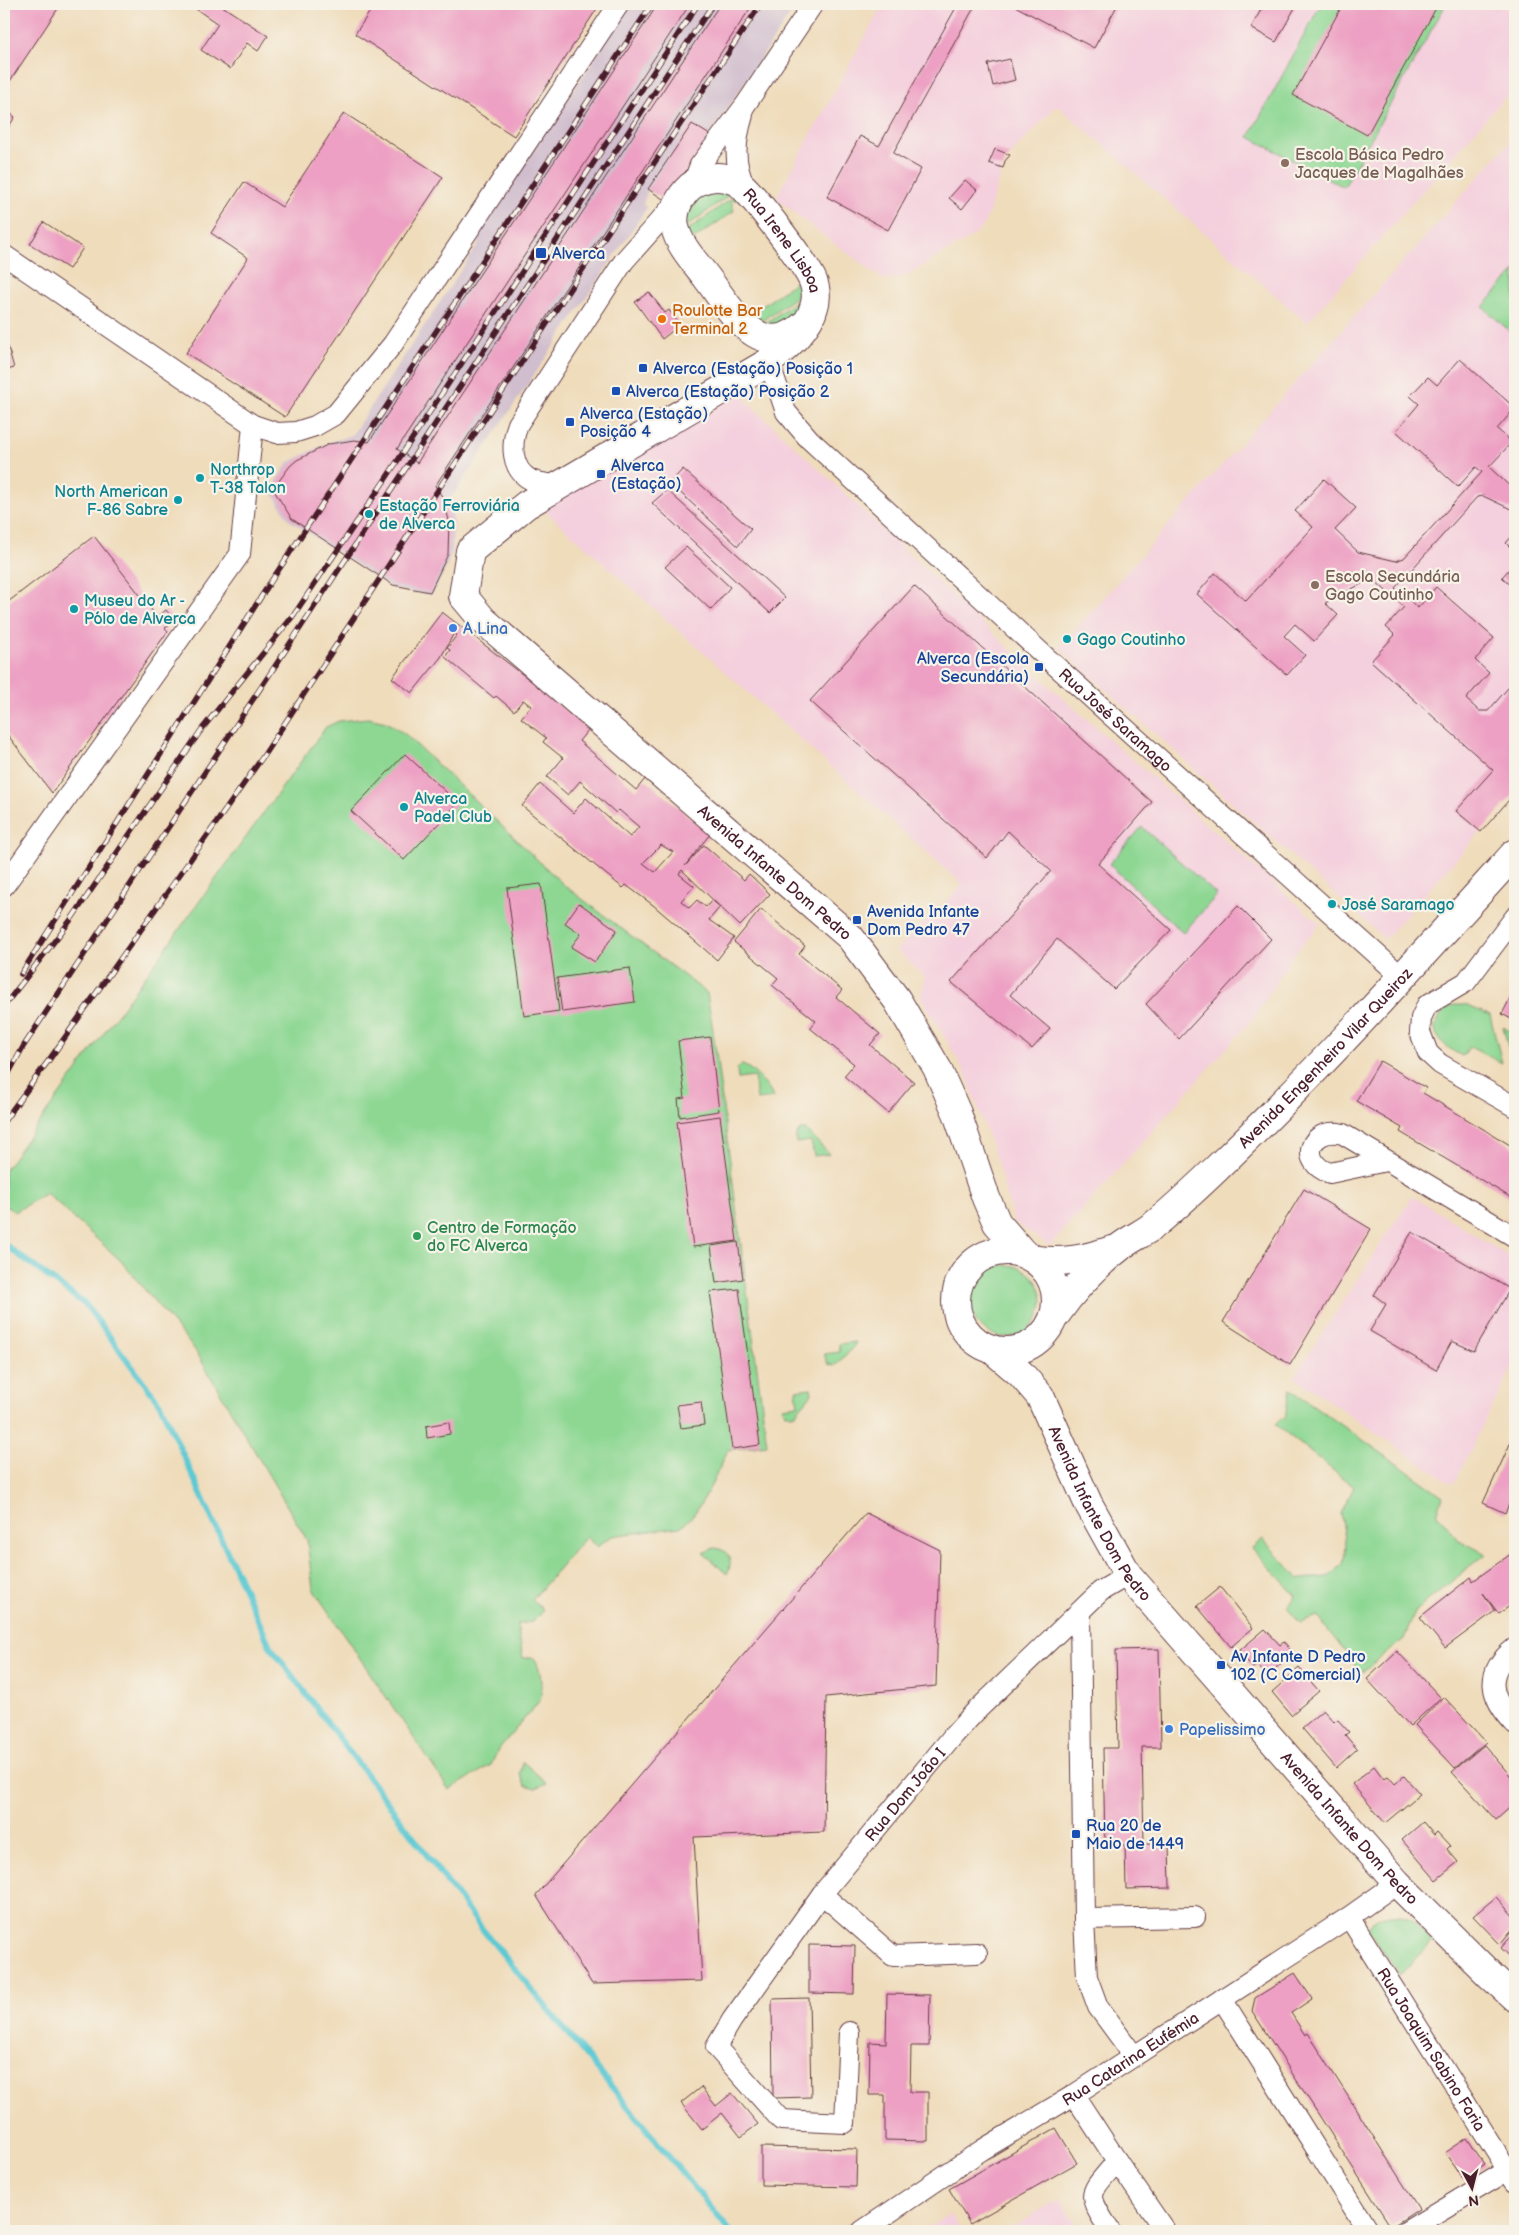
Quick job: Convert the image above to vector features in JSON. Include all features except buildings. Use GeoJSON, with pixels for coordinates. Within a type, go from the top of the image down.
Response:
{"type":"FeatureCollection","features":[{"type":"Feature","properties":{"kind":"main road","name":"Rua Irene Lisboa"},"geometry":{"type":"LineString","coordinates":[[470,551],[526,505],[769,362],[785,348],[805,324],[814,307],[815,288],[812,279],[745,188],[728,179],[719,177],[709,178],[688,189]]}},
{"type":"Feature","properties":{"kind":"main road"},"geometry":{"type":"LineString","coordinates":[[688,189],[679,200],[674,218],[678,236],[769,362]]}},
{"type":"Feature","properties":{"kind":"main road"},"geometry":{"type":"LineString","coordinates":[[739,321],[753,334],[772,338],[790,335],[805,324]]}},
{"type":"Feature","properties":{"kind":"main road","name":"Avenida Infante Dom Pedro"},"geometry":{"type":"LineString","coordinates":[[470,551],[463,596],[483,620],[850,937],[897,1000],[937,1068],[957,1113],[986,1198],[997,1223],[1030,1257]]}},
{"type":"Feature","properties":{"kind":"main road","name":"Avenida Engenheiro Vilar Queiroz"},"geometry":{"type":"LineString","coordinates":[[1051,1323],[1072,1292],[1086,1278],[1120,1247],[1152,1226],[1190,1194],[1262,1125],[1402,977],[1515,852]]}},
{"type":"Feature","properties":{"kind":"main road","name":"Avenida Engenheiro Vilar Queiroz"},"geometry":{"type":"LineString","coordinates":[[1030,1257],[1062,1262],[1076,1261],[1120,1247]]}},
{"type":"Feature","properties":{"kind":"main road"},"geometry":{"type":"LineString","coordinates":[[1008,1250],[1030,1257],[1047,1272],[1055,1285],[1057,1300],[1051,1323],[1037,1341],[1024,1349],[1008,1352],[993,1350],[978,1344],[959,1321],[956,1307],[956,1292],[961,1279],[969,1267],[980,1258],[994,1252],[1008,1250]]}},
{"type":"Feature","properties":{"kind":"main road","name":"Avenida Infante Dom Pedro"},"geometry":{"type":"LineString","coordinates":[[1040,1396],[1038,1366],[1040,1352],[1051,1323]]}},
{"type":"Feature","properties":{"kind":"main road","name":"Avenida Infante Dom Pedro"},"geometry":{"type":"LineString","coordinates":[[993,1350],[1015,1368],[1040,1396],[1088,1503],[1128,1575],[1397,1883],[1515,1998]]}},
{"type":"Feature","properties":{"kind":"street"},"geometry":{"type":"LineString","coordinates":[[4,255],[253,425],[277,432],[296,432],[315,426],[336,414],[410,319],[619,4]]}},
{"type":"Feature","properties":{"kind":"street"},"geometry":{"type":"LineString","coordinates":[[688,189],[700,165],[746,104],[813,4]]}},
{"type":"Feature","properties":{"kind":"street"},"geometry":{"type":"LineString","coordinates":[[745,188],[739,174],[735,154],[737,134],[746,104]]}},
{"type":"Feature","properties":{"kind":"street","name":"Rua Irene Lisboa"},"geometry":{"type":"LineString","coordinates":[[558,486],[531,480],[520,470],[513,450],[512,439],[518,424],[619,268],[688,189]]}},
{"type":"Feature","properties":{"kind":"street","name":"Rua José Saramago"},"geometry":{"type":"LineString","coordinates":[[769,362],[786,412],[809,439],[1047,658],[1402,977]]}},
{"type":"Feature","properties":{"kind":"street"},"geometry":{"type":"LineString","coordinates":[[4,886],[240,554],[253,425]]}},
{"type":"Feature","properties":{"kind":"street"},"geometry":{"type":"LineString","coordinates":[[1515,917],[1466,982],[1427,1005],[1421,1018],[1420,1032],[1428,1053],[1440,1064],[1515,1107]]}},
{"type":"Feature","properties":{"kind":"street"},"geometry":{"type":"LineString","coordinates":[[1386,1161],[1515,1237]]}},
{"type":"Feature","properties":{"kind":"street","name":"Rua Dom João I"},"geometry":{"type":"LineString","coordinates":[[849,2032],[845,2123],[782,2120],[716,2047],[732,2020],[822,1894],[853,1854],[974,1713],[1101,1591],[1128,1575]]}},
{"type":"Feature","properties":{"kind":"street"},"geometry":{"type":"LineString","coordinates":[[1080,1613],[1084,1919],[1087,1977],[1098,2007],[1134,2056]]}},
{"type":"Feature","properties":{"kind":"street"},"geometry":{"type":"LineString","coordinates":[[1515,1648],[1501,1662],[1496,1672],[1494,1684],[1498,1704],[1515,1724]]}},
{"type":"Feature","properties":{"kind":"street","name":"Rua Catarina Eufémia"},"geometry":{"type":"LineString","coordinates":[[862,2231],[982,2150],[1074,2095],[1349,1917],[1397,1883]]}},
{"type":"Feature","properties":{"kind":"street"},"geometry":{"type":"LineString","coordinates":[[822,1894],[893,1956],[977,1953]]}},
{"type":"Feature","properties":{"kind":"street"},"geometry":{"type":"LineString","coordinates":[[1084,1919],[1195,1917]]}},
{"type":"Feature","properties":{"kind":"street","name":"Rua Joaquim Sabino Faria"},"geometry":{"type":"LineString","coordinates":[[1349,1917],[1513,2173]]}},
{"type":"Feature","properties":{"kind":"street"},"geometry":{"type":"LineString","coordinates":[[1222,1999],[1368,2231]]}},
{"type":"Feature","properties":{"kind":"street"},"geometry":{"type":"LineString","coordinates":[[1074,2095],[1165,2231]]}},
{"type":"Feature","properties":{"kind":"street"},"geometry":{"type":"LineString","coordinates":[[1110,2231],[1092,2203],[1094,2189],[1117,2160]]}},
{"type":"Feature","properties":{"kind":"street"},"geometry":{"type":"LineString","coordinates":[[1407,2231],[1513,2173]]}},
{"type":"Feature","properties":{"kind":"shaded area"},"geometry":{"type":"Polygon","coordinates":[[[631,4],[797,4],[666,201],[648,190],[643,204],[647,208],[451,498],[453,519],[452,552],[445,570],[431,595],[393,589],[289,520],[270,489],[289,462],[330,442],[352,435],[479,243],[477,235],[631,4]]]}},
{"type":"Feature","properties":{"kind":"shaded area","name":"Escola Básica Pedro Jacques de Magalhães"},"geometry":{"type":"Polygon","coordinates":[[[883,4],[1515,4],[1515,86],[1307,323],[1057,105],[1005,161],[988,215],[983,226],[975,235],[901,278],[883,279],[776,198],[883,4]]]}},
{"type":"Feature","properties":{"kind":"shaded area","name":"Escola Secundária Gago Coutinho"},"geometry":{"type":"Polygon","coordinates":[[[1515,136],[1515,793],[1385,939],[1059,648],[1515,136]]]}},
{"type":"Feature","properties":{"kind":"shaded area"},"geometry":{"type":"Polygon","coordinates":[[[738,393],[1049,686],[1320,924],[1291,958],[1256,1015],[1050,1246],[1014,1222],[997,1161],[965,1072],[921,997],[925,977],[896,950],[963,885],[543,509],[738,393]]]}},
{"type":"Feature","properties":{"kind":"shaded area"},"geometry":{"type":"Polygon","coordinates":[[[1412,1196],[1515,1260],[1515,1362],[1453,1485],[1294,1377],[1412,1196]]]}},
{"type":"Feature","properties":{"kind":"shaded area"},"geometry":{"type":"Polygon","coordinates":[[[1060,2199],[1080,2231],[1004,2231],[1060,2199]]]}},
{"type":"Feature","properties":{"kind":"shaded area"},"geometry":{"type":"Polygon","coordinates":[[[950,2215],[963,2231],[922,2231],[950,2215]]]}},
{"type":"Feature","properties":{"kind":"green space"},"geometry":{"type":"Polygon","coordinates":[[[1321,4],[1446,4],[1344,187],[1249,137],[1321,4]]]}},
{"type":"Feature","properties":{"kind":"green space"},"geometry":{"type":"Polygon","coordinates":[[[705,188],[735,191],[684,228],[683,214],[705,188]]]}},
{"type":"Feature","properties":{"kind":"green space"},"geometry":{"type":"Polygon","coordinates":[[[739,193],[745,199],[731,201],[734,211],[694,239],[685,232],[739,193]]]}},
{"type":"Feature","properties":{"kind":"green space"},"geometry":{"type":"Polygon","coordinates":[[[1515,271],[1515,336],[1483,307],[1515,271]]]}},
{"type":"Feature","properties":{"kind":"green space"},"geometry":{"type":"Polygon","coordinates":[[[802,277],[807,289],[756,325],[746,318],[802,277]]]}},
{"type":"Feature","properties":{"kind":"green space"},"geometry":{"type":"Polygon","coordinates":[[[808,292],[794,324],[759,328],[808,292]]]}},
{"type":"Feature","properties":{"kind":"green space","name":"Centro de Formação do FC Alverca"},"geometry":{"type":"Polygon","coordinates":[[[368,718],[386,722],[405,734],[565,886],[707,993],[767,1445],[728,1450],[702,1503],[688,1521],[680,1527],[612,1536],[597,1547],[586,1537],[532,1600],[543,1610],[533,1622],[517,1624],[523,1658],[534,1658],[540,1672],[540,1700],[498,1750],[491,1765],[449,1790],[313,1589],[307,1540],[195,1350],[120,1260],[46,1193],[15,1212],[4,1205],[4,1171],[326,727],[339,721],[368,718]]]}},
{"type":"Feature","properties":{"kind":"green space"},"geometry":{"type":"Polygon","coordinates":[[[1142,827],[1217,895],[1183,933],[1109,864],[1142,827]]]}},
{"type":"Feature","properties":{"kind":"green space"},"geometry":{"type":"Polygon","coordinates":[[[1453,1005],[1465,1005],[1490,1015],[1502,1063],[1470,1047],[1462,1056],[1439,1039],[1435,1026],[1443,1012],[1453,1005]]]}},
{"type":"Feature","properties":{"kind":"green space"},"geometry":{"type":"Polygon","coordinates":[[[1503,1027],[1515,1034],[1515,1057],[1512,1061],[1503,1027]]]}},
{"type":"Feature","properties":{"kind":"green space"},"geometry":{"type":"Polygon","coordinates":[[[741,1065],[750,1069],[760,1078],[773,1098],[757,1100],[754,1077],[738,1079],[737,1069],[741,1065]]]}},
{"type":"Feature","properties":{"kind":"green space"},"geometry":{"type":"Polygon","coordinates":[[[800,1130],[806,1130],[829,1154],[814,1156],[811,1141],[796,1143],[796,1136],[800,1130]]]}},
{"type":"Feature","properties":{"kind":"green space"},"geometry":{"type":"Polygon","coordinates":[[[1006,1265],[1020,1268],[1032,1275],[1039,1287],[1042,1301],[1039,1315],[1032,1327],[1020,1334],[1006,1337],[992,1334],[980,1327],[973,1315],[970,1301],[973,1287],[980,1275],[992,1268],[1006,1265]]]}},
{"type":"Feature","properties":{"kind":"green space"},"geometry":{"type":"Polygon","coordinates":[[[855,1342],[855,1345],[837,1364],[834,1366],[828,1364],[824,1354],[840,1352],[839,1344],[855,1342]]]}},
{"type":"Feature","properties":{"kind":"green space"},"geometry":{"type":"Polygon","coordinates":[[[811,1388],[812,1394],[795,1414],[785,1413],[782,1407],[798,1405],[796,1390],[811,1388]]]}},
{"type":"Feature","properties":{"kind":"green space"},"geometry":{"type":"Polygon","coordinates":[[[1290,1389],[1443,1496],[1437,1514],[1459,1540],[1486,1554],[1416,1610],[1404,1639],[1361,1673],[1318,1617],[1300,1623],[1287,1607],[1296,1596],[1252,1548],[1263,1539],[1299,1579],[1327,1577],[1343,1565],[1346,1545],[1341,1513],[1354,1487],[1275,1424],[1281,1418],[1285,1419],[1290,1389]]]}},
{"type":"Feature","properties":{"kind":"green space"},"geometry":{"type":"Polygon","coordinates":[[[714,1548],[727,1553],[729,1556],[730,1565],[727,1574],[703,1553],[714,1548]]]}},
{"type":"Feature","properties":{"kind":"green space"},"geometry":{"type":"Polygon","coordinates":[[[523,1762],[547,1783],[536,1788],[525,1785],[520,1774],[523,1762]]]}},
{"type":"Feature","properties":{"kind":"green space"},"geometry":{"type":"Polygon","coordinates":[[[1400,1915],[1410,1919],[1432,1942],[1400,1976],[1368,1929],[1373,1922],[1381,1917],[1400,1915]]]}},
{"type":"Feature","properties":{"kind":"waterway"},"geometry":{"type":"LineString","coordinates":[[4,1244],[86,1305],[160,1404],[270,1646],[483,1930],[730,2231]]}},
{"type":"Feature","properties":{"kind":"railway"},"geometry":{"type":"LineString","coordinates":[[21,974],[266,589],[652,4]]}},
{"type":"Feature","properties":{"kind":"railway"},"geometry":{"type":"LineString","coordinates":[[4,1006],[70,921],[202,729],[293,616],[385,480],[698,4]]}},
{"type":"Feature","properties":{"kind":"railway"},"geometry":{"type":"LineString","coordinates":[[4,1082],[23,1047],[713,4]]}},
{"type":"Feature","properties":{"kind":"railway"},"geometry":{"type":"LineString","coordinates":[[4,1121],[262,758],[577,278],[761,4]]}},
{"type":"Feature","properties":{"kind":"place","name":"Escola Básica Pedro Jacques de Magalhães"},"geometry":{"type":"Point","coordinates":[1285,163]}},
{"type":"Feature","properties":{"kind":"place","name":"Alverca"},"geometry":{"type":"Point","coordinates":[541,253]}},
{"type":"Feature","properties":{"kind":"place","name":"Roulotte Bar Terminal 2"},"geometry":{"type":"Point","coordinates":[662,319]}},
{"type":"Feature","properties":{"kind":"place","name":"Alverca (Estação) Posição 1"},"geometry":{"type":"Point","coordinates":[643,368]}},
{"type":"Feature","properties":{"kind":"place","name":"Alverca (Estação) Posição 2"},"geometry":{"type":"Point","coordinates":[616,391]}},
{"type":"Feature","properties":{"kind":"place","name":"Alverca (Estação) Posição 4"},"geometry":{"type":"Point","coordinates":[570,422]}},
{"type":"Feature","properties":{"kind":"place","name":"Alverca (Estação)"},"geometry":{"type":"Point","coordinates":[601,474]}},
{"type":"Feature","properties":{"kind":"place","name":"Northrop T-38 Talon"},"geometry":{"type":"Point","coordinates":[200,478]}},
{"type":"Feature","properties":{"kind":"place","name":"North American F-86 Sabre"},"geometry":{"type":"Point","coordinates":[178,500]}},
{"type":"Feature","properties":{"kind":"place","name":"Estação Ferroviária de Alverca"},"geometry":{"type":"Point","coordinates":[369,514]}},
{"type":"Feature","properties":{"kind":"place","name":"Escola Secundária Gago Coutinho"},"geometry":{"type":"Point","coordinates":[1315,585]}},
{"type":"Feature","properties":{"kind":"place","name":"Museu do Ar - Pólo de Alverca"},"geometry":{"type":"Point","coordinates":[74,609]}},
{"type":"Feature","properties":{"kind":"place","name":"A Lina"},"geometry":{"type":"Point","coordinates":[453,628]}},
{"type":"Feature","properties":{"kind":"place","name":"Gago Coutinho"},"geometry":{"type":"Point","coordinates":[1067,639]}},
{"type":"Feature","properties":{"kind":"place","name":"Alverca (Escola Secundária)"},"geometry":{"type":"Point","coordinates":[1039,667]}},
{"type":"Feature","properties":{"kind":"place","name":"Alverca Padel Club"},"geometry":{"type":"Point","coordinates":[404,807]}},
{"type":"Feature","properties":{"kind":"place","name":"José Saramago"},"geometry":{"type":"Point","coordinates":[1332,904]}},
{"type":"Feature","properties":{"kind":"place","name":"Avenida Infante Dom Pedro 47"},"geometry":{"type":"Point","coordinates":[857,920]}},
{"type":"Feature","properties":{"kind":"place","name":"Centro de Formação do FC Alverca"},"geometry":{"type":"Point","coordinates":[417,1236]}},
{"type":"Feature","properties":{"kind":"place","name":"Av Infante D Pedro 102 (C Comercial)"},"geometry":{"type":"Point","coordinates":[1221,1665]}},
{"type":"Feature","properties":{"kind":"place","name":"Papelissimo"},"geometry":{"type":"Point","coordinates":[1169,1729]}},
{"type":"Feature","properties":{"kind":"place","name":"Rua 20 de Maio de 1449"},"geometry":{"type":"Point","coordinates":[1076,1834]}}]}
